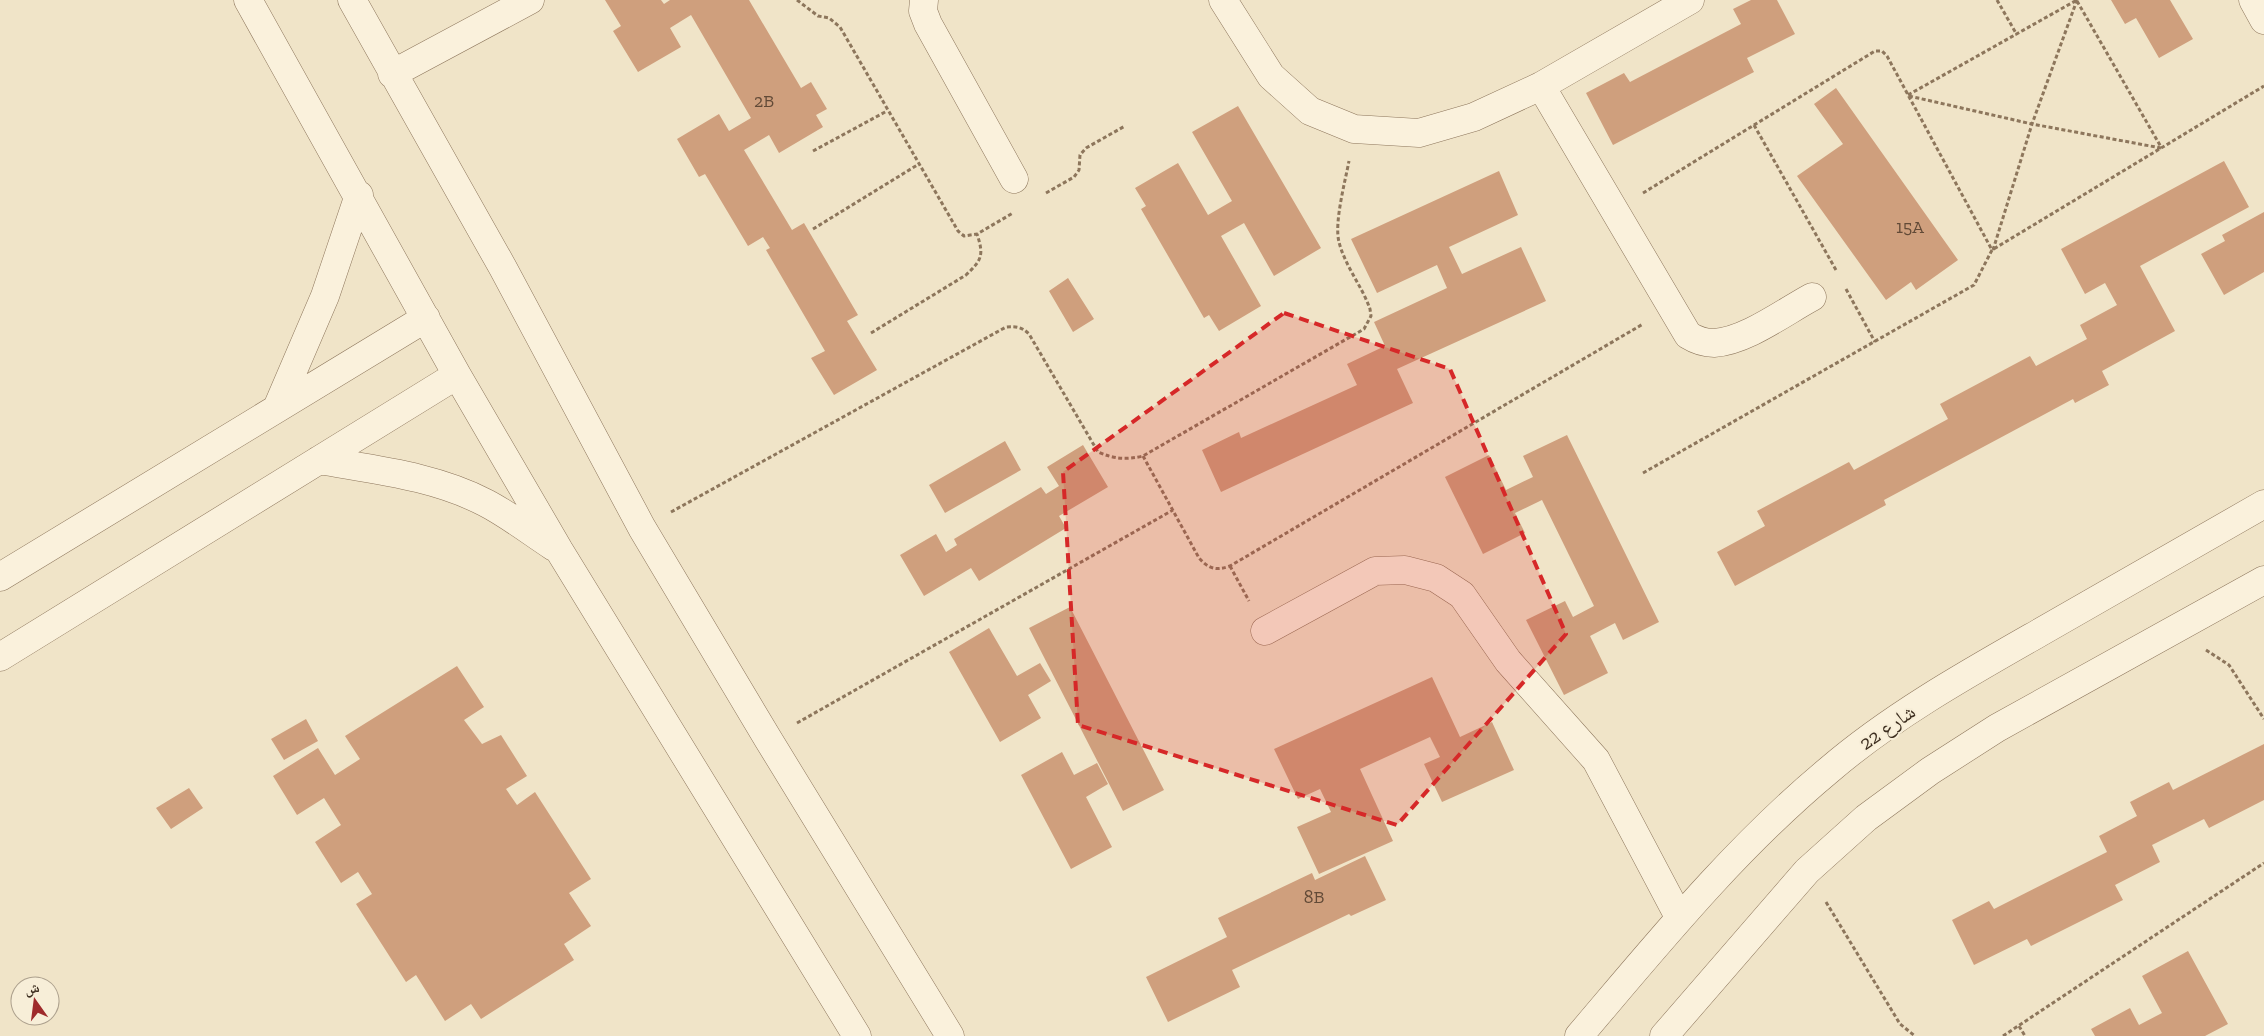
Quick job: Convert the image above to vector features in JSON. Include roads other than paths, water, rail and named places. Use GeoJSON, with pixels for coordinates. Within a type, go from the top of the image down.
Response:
{"type":"FeatureCollection","features":[{"type":"Feature","properties":{"kind":"street"},"geometry":{"type":"LineString","coordinates":[[248,0],[359,195],[457,375],[559,550],[857,1036]]}},
{"type":"Feature","properties":{"kind":"street"},"geometry":{"type":"LineString","coordinates":[[352,0],[502,268],[642,528],[768,740],[950,1036]]}},
{"type":"Feature","properties":{"kind":"street"},"geometry":{"type":"LineString","coordinates":[[392,74],[530,0]]}},
{"type":"Feature","properties":{"kind":"street"},"geometry":{"type":"LineString","coordinates":[[924,0],[923,11],[928,24],[1014,179]]}},
{"type":"Feature","properties":{"kind":"street"},"geometry":{"type":"LineString","coordinates":[[1223,0],[1271,76],[1310,111],[1354,129],[1419,133],[1474,117],[1541,86],[1690,0]]}},
{"type":"Feature","properties":{"kind":"street"},"geometry":{"type":"LineString","coordinates":[[2252,0],[2264,20]]}},
{"type":"Feature","properties":{"kind":"street"},"geometry":{"type":"LineString","coordinates":[[1541,86],[1688,335],[1699,341],[1712,343],[1738,338],[1812,297]]}},
{"type":"Feature","properties":{"kind":"street"},"geometry":{"type":"LineString","coordinates":[[277,408],[324,296],[359,195]]}},
{"type":"Feature","properties":{"kind":"street"},"geometry":{"type":"LineString","coordinates":[[0,577],[426,318]]}},
{"type":"Feature","properties":{"kind":"street"},"geometry":{"type":"LineString","coordinates":[[0,657],[457,375]]}},
{"type":"Feature","properties":{"kind":"street"},"geometry":{"type":"LineString","coordinates":[[319,460],[405,475],[448,487],[486,503],[559,550]]}},
{"type":"Feature","properties":{"kind":"street","name":"شارع 22"},"geometry":{"type":"LineString","coordinates":[[1579,1036],[1679,917],[1767,824],[1830,768],[1898,718],[1969,673],[2264,504]]}},
{"type":"Feature","properties":{"kind":"street"},"geometry":{"type":"LineString","coordinates":[[1265,631],[1375,571],[1406,570],[1436,578],[1462,595],[1508,661],[1596,760],[1679,917]]}},
{"type":"Feature","properties":{"kind":"street"},"geometry":{"type":"LineString","coordinates":[[1664,1036],[1807,871],[1866,818],[1930,771],[1997,728],[2264,580]]}}]}
